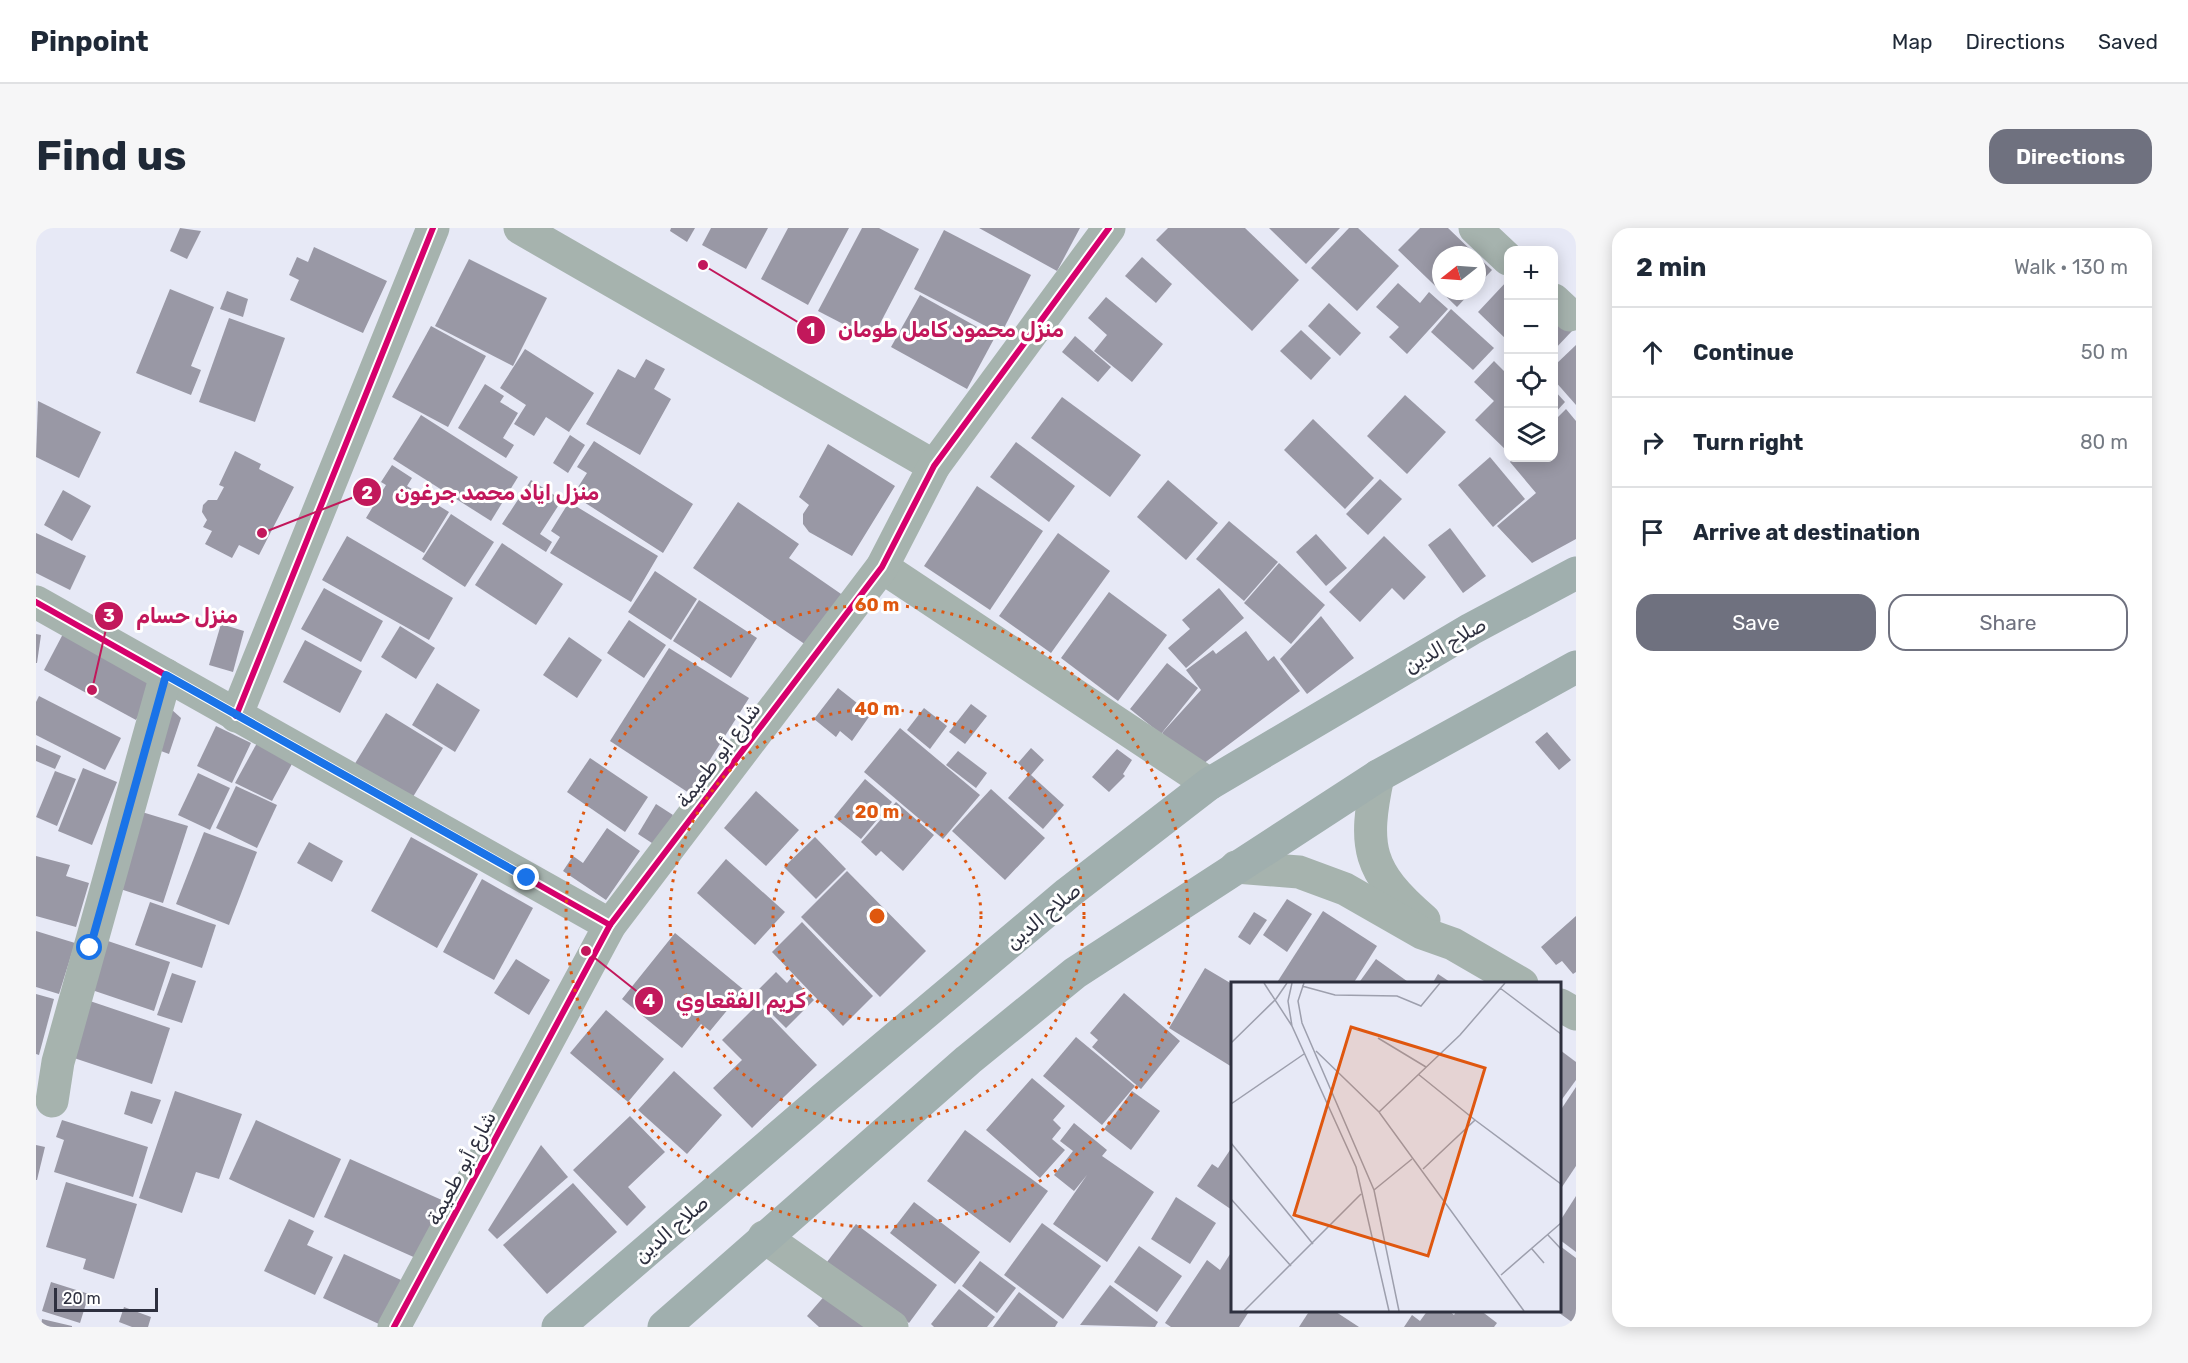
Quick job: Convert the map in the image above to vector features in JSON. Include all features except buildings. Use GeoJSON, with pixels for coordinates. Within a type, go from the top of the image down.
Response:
{"type":"FeatureCollection","features":[{"type":"Feature","properties":{"kind":"highway","name":"صلاح الدين"},"geometry":{"type":"LineString","coordinates":[[558,1327],[806,1113],[1050,909],[1209,784],[1471,629],[1576,573]]}},
{"type":"Feature","properties":{"kind":"highway"},"geometry":{"type":"LineString","coordinates":[[664,1327],[968,1060],[1075,973],[1378,776],[1576,667]]}},
{"type":"Feature","properties":{"kind":"street"},"geometry":{"type":"LineString","coordinates":[[236,716],[433,228]]}},
{"type":"Feature","properties":{"kind":"street"},"geometry":{"type":"LineString","coordinates":[[520,228],[934,466]]}},
{"type":"Feature","properties":{"kind":"street","name":"شارع أبو طعيمة"},"geometry":{"type":"LineString","coordinates":[[394,1327],[610,925],[882,567],[934,466],[1108,228]]}},
{"type":"Feature","properties":{"kind":"street"},"geometry":{"type":"LineString","coordinates":[[1475,228],[1504,254]]}},
{"type":"Feature","properties":{"kind":"street"},"geometry":{"type":"LineString","coordinates":[[882,567],[1209,784]]}},
{"type":"Feature","properties":{"kind":"street"},"geometry":{"type":"LineString","coordinates":[[36,602],[610,925]]}},
{"type":"Feature","properties":{"kind":"street"},"geometry":{"type":"LineString","coordinates":[[52,1101],[58,1062],[166,675]]}},
{"type":"Feature","properties":{"kind":"street"},"geometry":{"type":"LineString","coordinates":[[1378,776],[1370,814],[1369,841],[1373,857],[1389,886],[1405,903],[1453,944],[1518,982]]}},
{"type":"Feature","properties":{"kind":"street"},"geometry":{"type":"LineString","coordinates":[[1236,867],[1299,872],[1345,889],[1422,933],[1453,944]]}},
{"type":"Feature","properties":{"kind":"street"},"geometry":{"type":"LineString","coordinates":[[1561,1006],[1576,1014]]}},
{"type":"Feature","properties":{"kind":"street"},"geometry":{"type":"LineString","coordinates":[[764,1238],[892,1327]]}},
{"type":"Feature","properties":{"kind":"cycle path"},"geometry":{"type":"LineString","coordinates":[[236,716],[433,228]]}},
{"type":"Feature","properties":{"kind":"cycle path"},"geometry":{"type":"LineString","coordinates":[[394,1327],[610,925],[882,567],[934,466],[1109,228]]}},
{"type":"Feature","properties":{"kind":"cycle path"},"geometry":{"type":"LineString","coordinates":[[36,602],[610,925]]}},
{"type":"Feature","properties":{"kind":"place","name":"منزل محمود كامل طومان"},"geometry":{"type":"Point","coordinates":[703,265]}},
{"type":"Feature","properties":{"kind":"place","name":"منزل اياد محمد جرغون"},"geometry":{"type":"Point","coordinates":[262,533]}},
{"type":"Feature","properties":{"kind":"place","name":"منزل حسام"},"geometry":{"type":"Point","coordinates":[92,690]}},
{"type":"Feature","properties":{"kind":"place","name":"كريم الفقعاوي"},"geometry":{"type":"Point","coordinates":[586,951]}},
{"type":"Feature","properties":{"kind":"route"},"geometry":{"type":"LineString","coordinates":[[90,948],[166,675],[527,878]]}}]}
